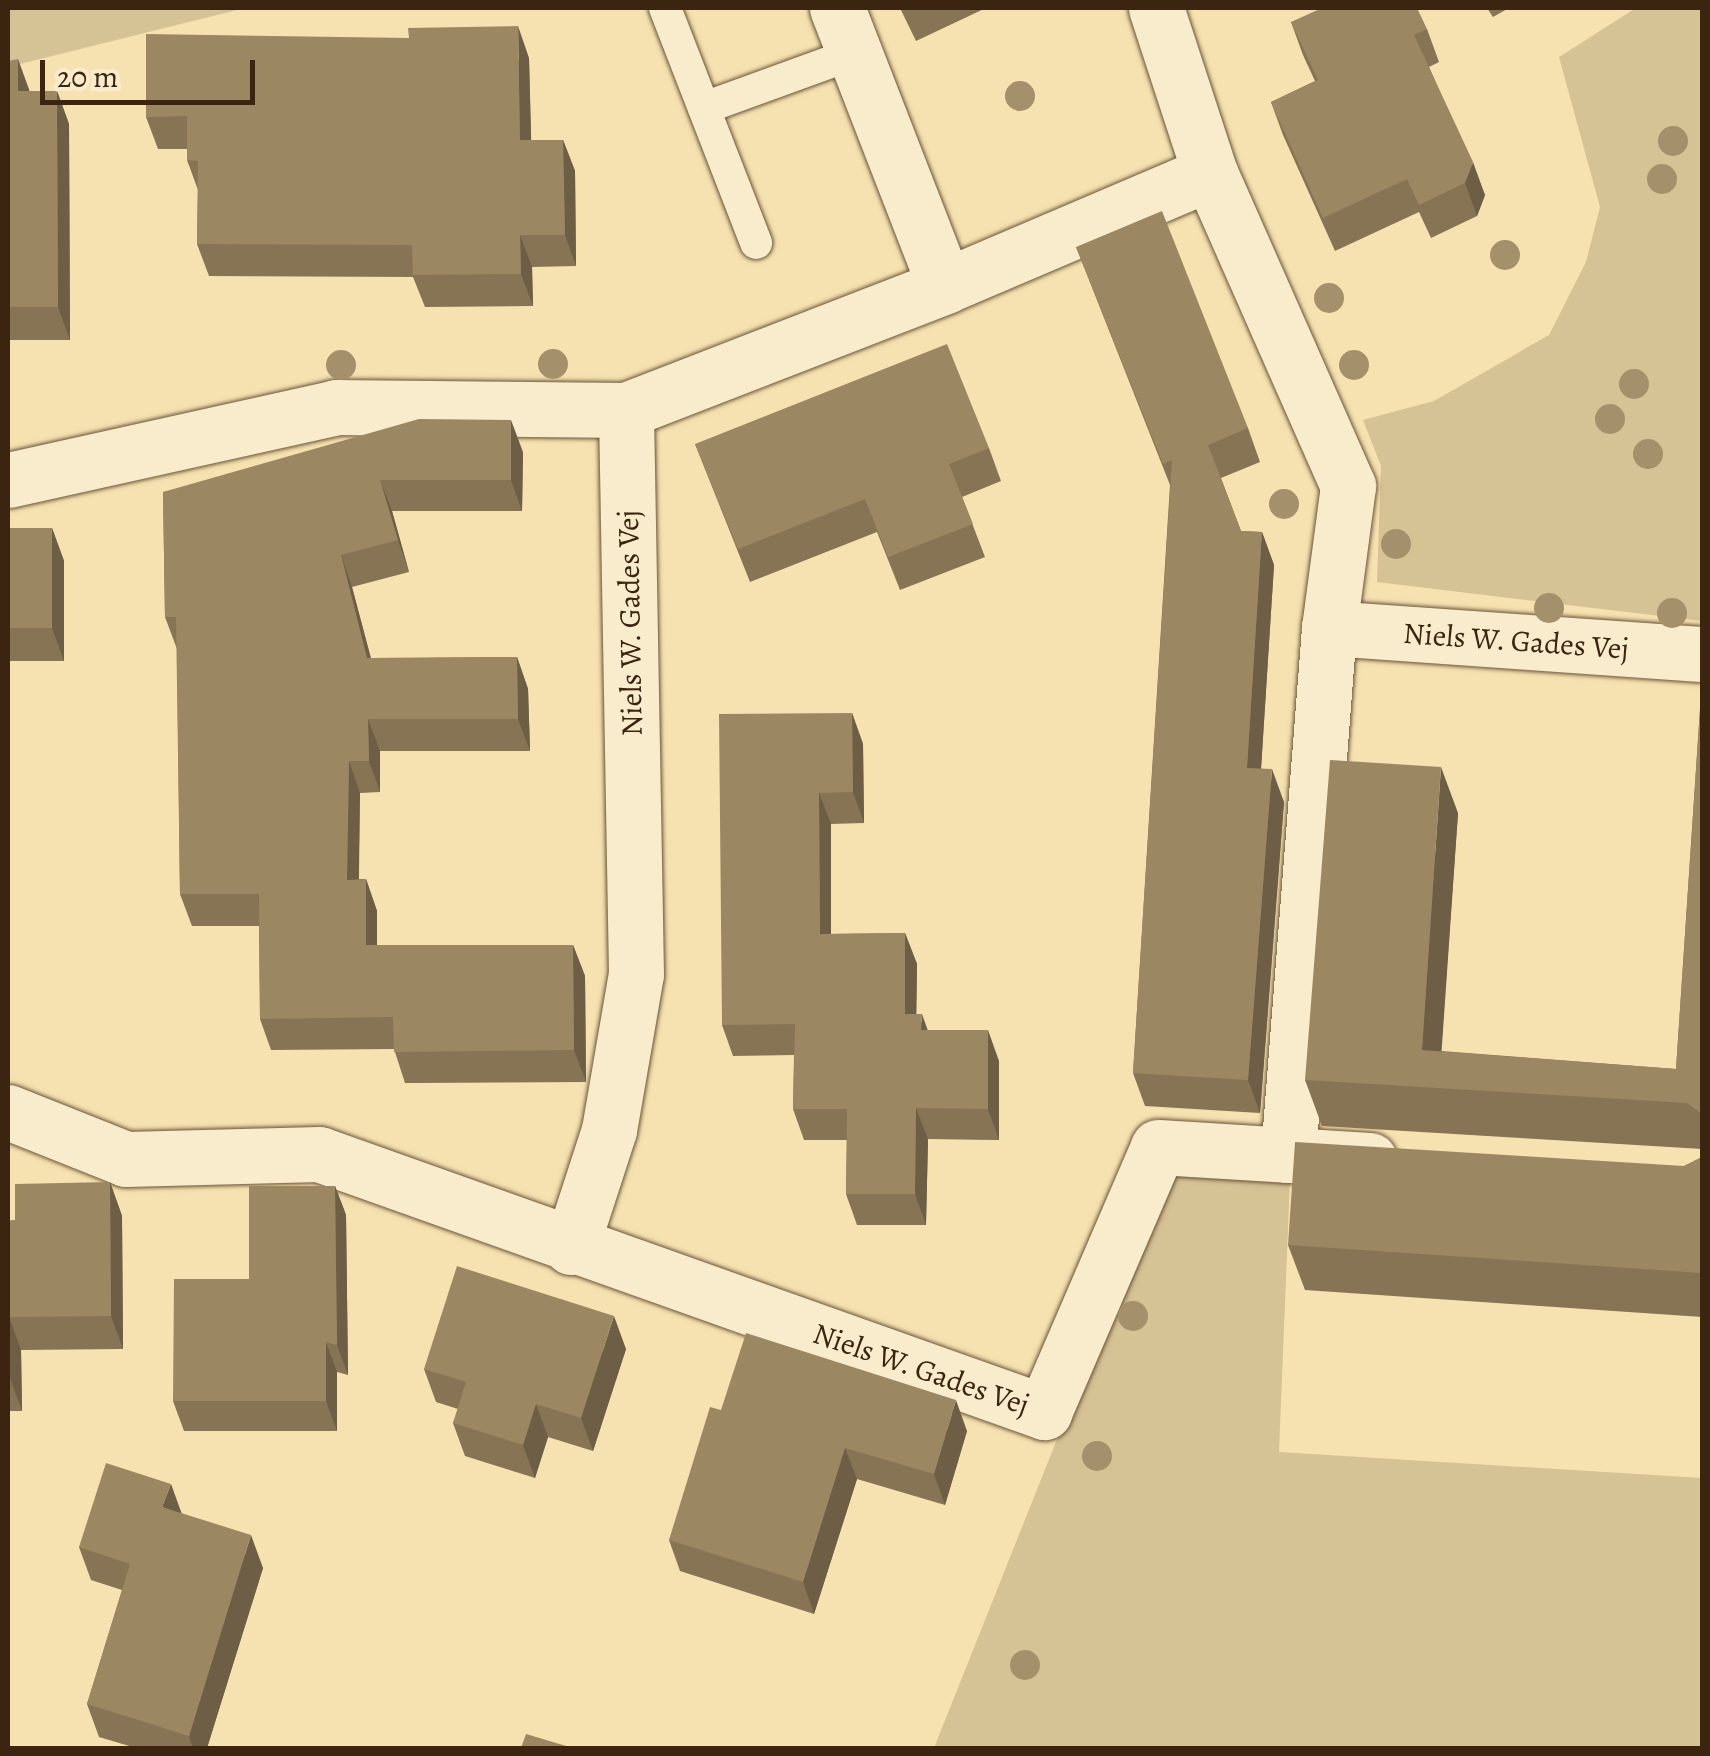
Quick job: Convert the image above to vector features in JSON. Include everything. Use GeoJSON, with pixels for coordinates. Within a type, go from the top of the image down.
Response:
{"type":"FeatureCollection","features":[{"type":"Feature","properties":{"kind":"street"},"geometry":{"type":"LineString","coordinates":[[1156,8],[1210,174],[1348,486],[1329,628],[1288,1155]]}},
{"type":"Feature","properties":{"kind":"street"},"geometry":{"type":"LineString","coordinates":[[846,30],[945,286]]}},
{"type":"Feature","properties":{"kind":"street"},"geometry":{"type":"LineString","coordinates":[[8,480],[336,407],[626,410],[945,286],[1210,174]]}},
{"type":"Feature","properties":{"kind":"street","name":"Niels W. Gades Vej"},"geometry":{"type":"LineString","coordinates":[[571,1248],[609,1130],[636,974],[626,410]]}},
{"type":"Feature","properties":{"kind":"street","name":"Niels W. Gades Vej"},"geometry":{"type":"LineString","coordinates":[[1329,628],[1702,654]]}},
{"type":"Feature","properties":{"kind":"street","name":"Niels W. Gades Vej"},"geometry":{"type":"LineString","coordinates":[[8,1112],[126,1158],[319,1154],[571,1248],[1044,1412],[1158,1147],[1426,1163]]}},
{"type":"Feature","properties":{"kind":"lane"},"geometry":{"type":"LineString","coordinates":[[665,8],[756,243]]}},
{"type":"Feature","properties":{"kind":"lane"},"geometry":{"type":"LineString","coordinates":[[704,108],[846,30]]}},
{"type":"Feature","properties":{"kind":"shaded area"},"geometry":{"type":"Polygon","coordinates":[[[8,8],[245,8],[8,67],[8,8]]]}},
{"type":"Feature","properties":{"kind":"shaded area"},"geometry":{"type":"Polygon","coordinates":[[[1636,8],[1702,8],[1702,621],[1377,582],[1381,466],[1363,420],[1434,401],[1549,335],[1586,262],[1600,207],[1559,57],[1636,8]]]}},
{"type":"Feature","properties":{"kind":"shaded area"},"geometry":{"type":"Polygon","coordinates":[[[1164,1171],[1290,1178],[1279,1452],[1702,1478],[1702,1748],[934,1748],[1164,1171]]]}},
{"type":"Feature","properties":{"kind":"building"},"geometry":{"type":"Polygon","coordinates":[[[1322,8],[1417,8],[1427,29],[1414,35],[1473,162],[1465,183],[1419,205],[1407,179],[1323,218],[1271,102],[1318,80],[1291,22],[1322,8]]]}},
{"type":"Feature","properties":{"kind":"building"},"geometry":{"type":"Polygon","coordinates":[[[518,26],[520,140],[563,140],[565,235],[520,235],[521,274],[413,275],[412,245],[197,244],[198,161],[187,160],[187,116],[146,117],[146,34],[409,38],[408,28],[518,26]]]}},
{"type":"Feature","properties":{"kind":"building"},"geometry":{"type":"Polygon","coordinates":[[[18,59],[18,91],[57,91],[58,307],[8,307],[8,61],[18,59]]]}},
{"type":"Feature","properties":{"kind":"building"},"geometry":{"type":"Polygon","coordinates":[[[1162,211],[1248,428],[1208,445],[1241,531],[1262,532],[1247,768],[1272,769],[1248,1080],[1133,1073],[1172,460],[1163,464],[1076,247],[1162,211]]]}},
{"type":"Feature","properties":{"kind":"building"},"geometry":{"type":"Polygon","coordinates":[[[947,344],[989,448],[949,464],[973,524],[888,557],[865,499],[738,549],[695,444],[947,344]]]}},
{"type":"Feature","properties":{"kind":"building"},"geometry":{"type":"Polygon","coordinates":[[[419,419],[511,420],[511,480],[380,480],[398,540],[341,555],[367,658],[517,657],[518,719],[368,719],[369,761],[349,761],[347,880],[366,879],[366,945],[573,945],[574,1050],[394,1052],[393,1017],[260,1019],[259,894],[180,894],[176,617],[165,617],[163,492],[419,419]]]}},
{"type":"Feature","properties":{"kind":"building"},"geometry":{"type":"Polygon","coordinates":[[[8,528],[52,528],[52,628],[8,628],[8,528]]]}},
{"type":"Feature","properties":{"kind":"building"},"geometry":{"type":"Polygon","coordinates":[[[1702,679],[1702,1114],[1687,1103],[1305,1080],[1330,760],[1441,767],[1422,1050],[1676,1069],[1702,679]]]}},
{"type":"Feature","properties":{"kind":"building"},"geometry":{"type":"Polygon","coordinates":[[[852,713],[853,792],[819,793],[820,934],[905,933],[905,1014],[922,1014],[921,1030],[988,1030],[988,1109],[916,1108],[915,1194],[846,1194],[847,1109],[793,1109],[795,1024],[722,1025],[719,714],[852,713]]]}},
{"type":"Feature","properties":{"kind":"building"},"geometry":{"type":"Polygon","coordinates":[[[1295,1142],[1684,1166],[1702,1157],[1702,1273],[1288,1245],[1295,1142]]]}},
{"type":"Feature","properties":{"kind":"building"},"geometry":{"type":"Polygon","coordinates":[[[110,1182],[111,1316],[9,1317],[8,1378],[8,1221],[15,1220],[15,1184],[110,1182]]]}},
{"type":"Feature","properties":{"kind":"building"},"geometry":{"type":"Polygon","coordinates":[[[249,1186],[335,1186],[337,1345],[326,1342],[326,1401],[173,1401],[174,1279],[249,1279],[249,1186]]]}},
{"type":"Feature","properties":{"kind":"building"},"geometry":{"type":"Polygon","coordinates":[[[457,1266],[614,1316],[581,1418],[536,1404],[523,1445],[453,1423],[466,1382],[424,1369],[457,1266]]]}},
{"type":"Feature","properties":{"kind":"building"},"geometry":{"type":"Polygon","coordinates":[[[746,1333],[956,1400],[934,1474],[845,1448],[803,1582],[669,1540],[710,1407],[721,1410],[746,1333]]]}},
{"type":"Feature","properties":{"kind":"building"},"geometry":{"type":"Polygon","coordinates":[[[106,1463],[171,1484],[162,1507],[251,1535],[189,1736],[87,1704],[130,1564],[79,1547],[106,1463]]]}},
{"type":"Feature","properties":{"kind":"building"},"geometry":{"type":"Polygon","coordinates":[[[526,1734],[573,1748],[521,1748],[526,1734]]]}}]}
